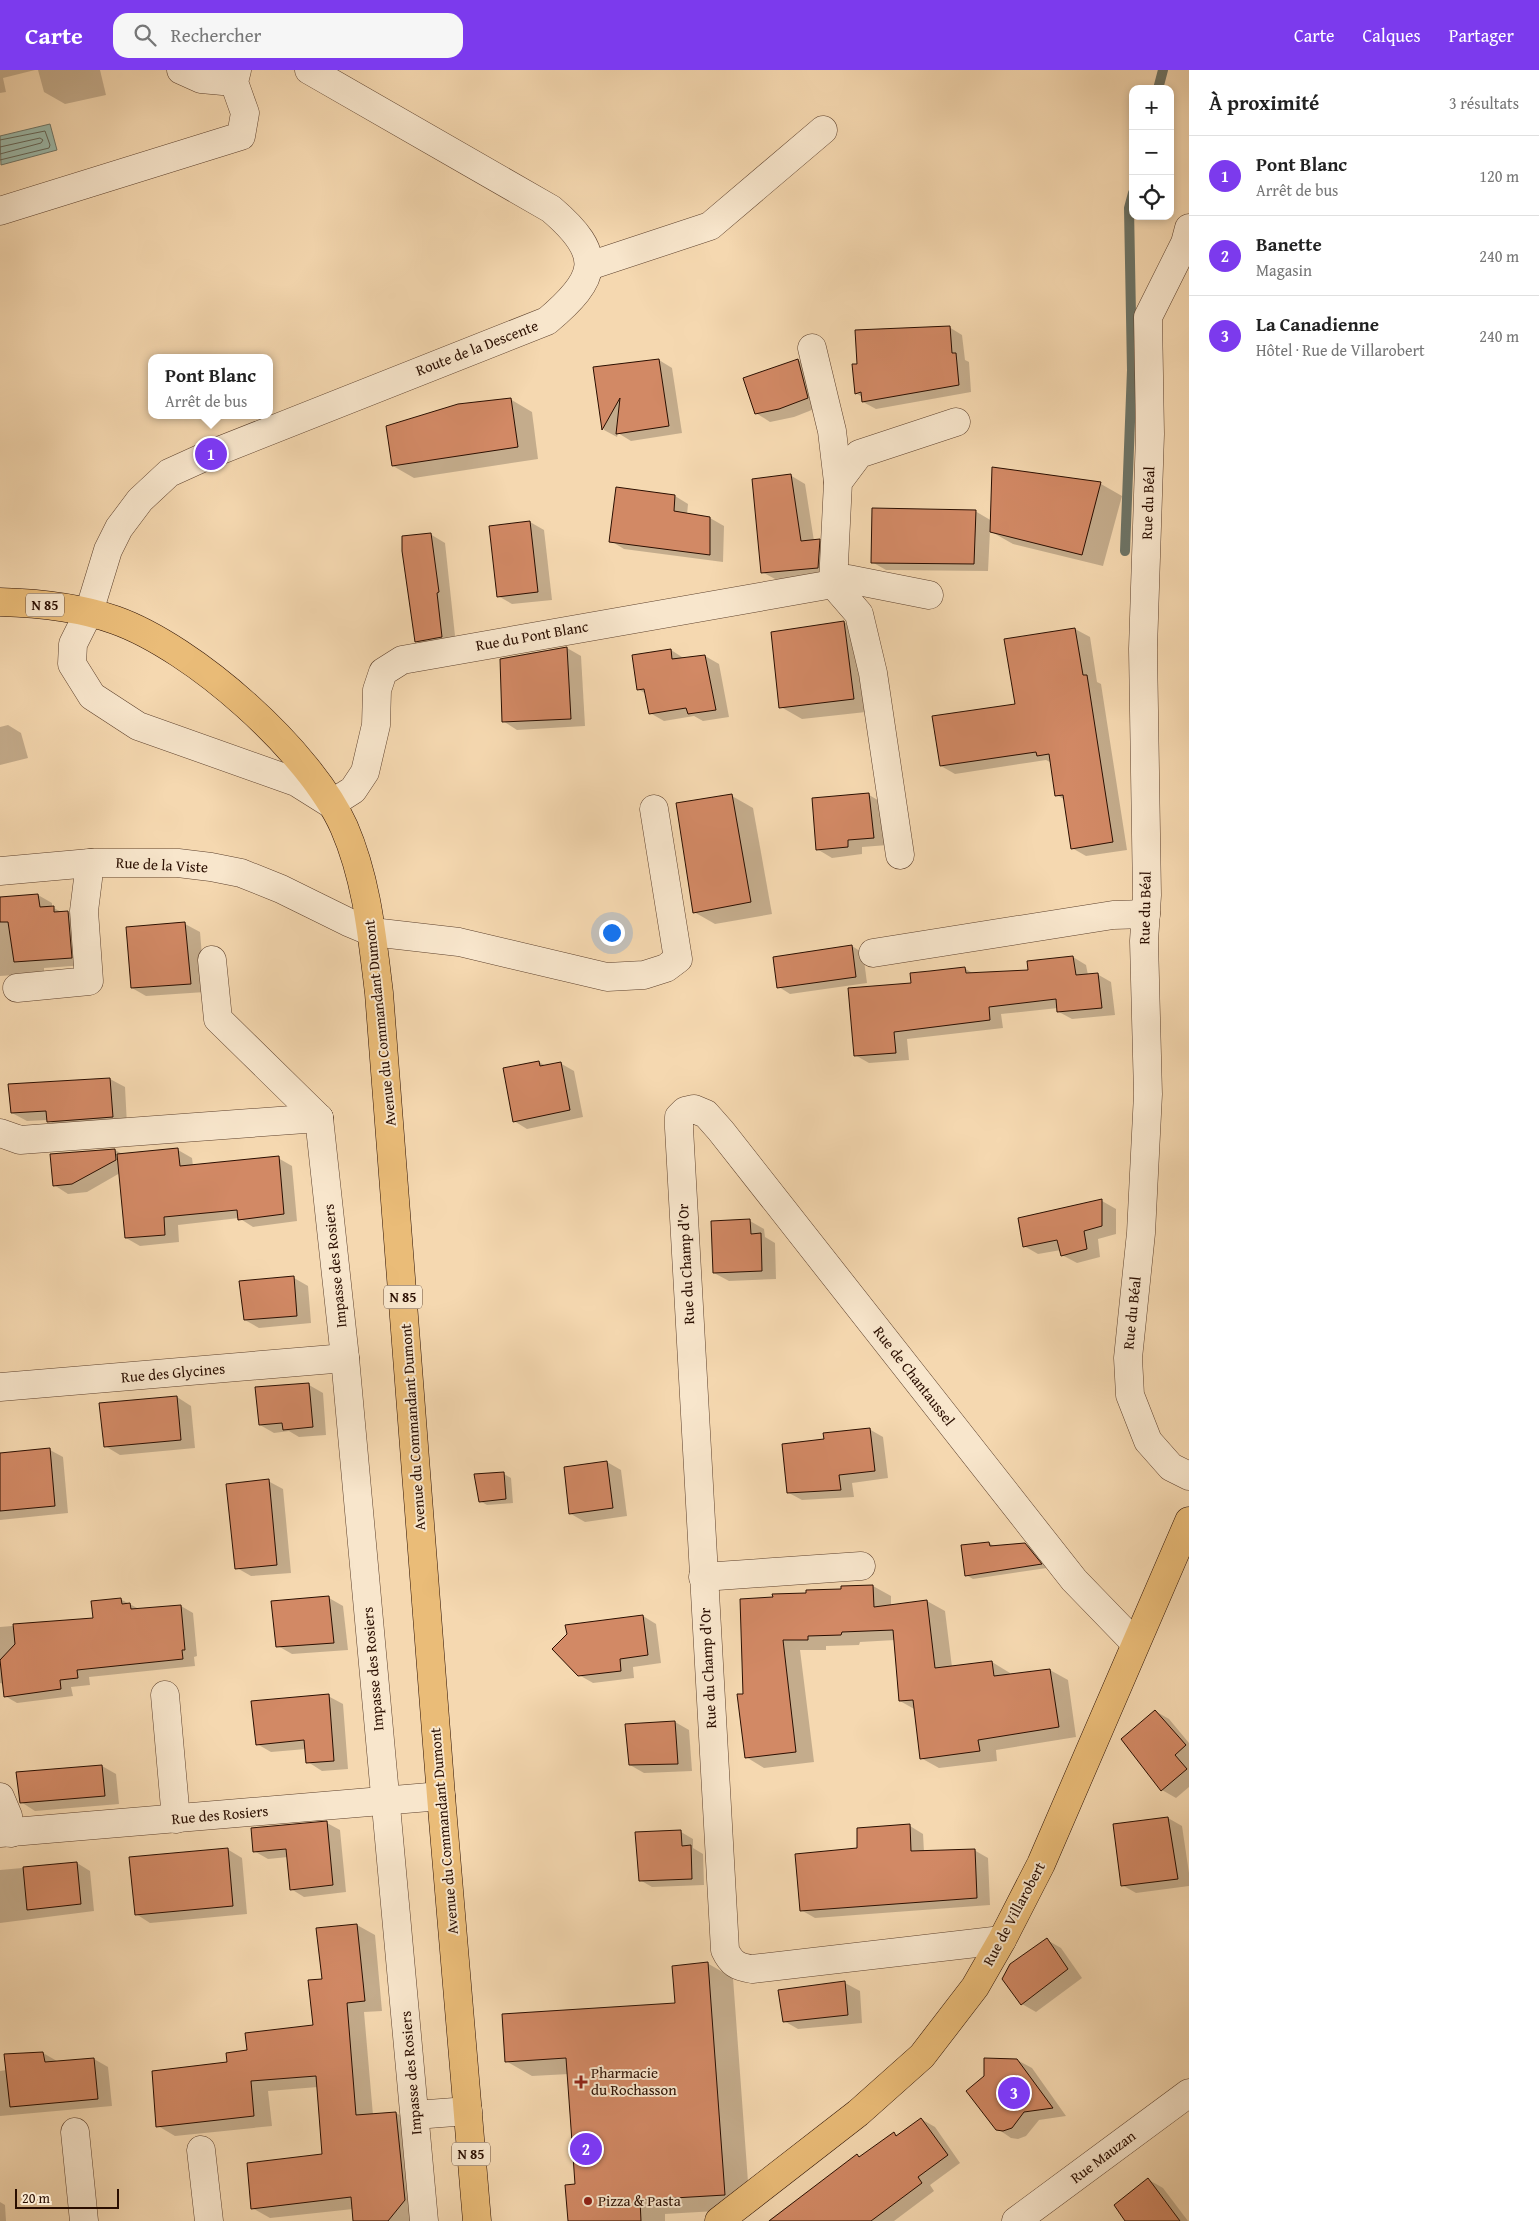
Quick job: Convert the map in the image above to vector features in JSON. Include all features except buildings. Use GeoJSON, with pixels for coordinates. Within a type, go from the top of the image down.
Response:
{"type":"FeatureCollection","features":[{"type":"Feature","properties":{"kind":"main road","name":"Avenue du Commandant Dumont"},"geometry":{"type":"LineString","coordinates":[[0,602],[59,606],[89,612],[117,621],[168,646],[219,684],[271,728],[304,764],[331,804],[343,826],[358,864],[372,932],[379,993],[441,1796],[477,2221]]}},
{"type":"Feature","properties":{"kind":"main road","name":"Rue de Villarobert"},"geometry":{"type":"LineString","coordinates":[[719,2221],[858,2113],[922,2056],[975,1987],[1002,1940],[1041,1864],[1189,1521]]}},
{"type":"Feature","properties":{"kind":"street"},"geometry":{"type":"LineString","coordinates":[[0,211],[241,136],[245,113],[236,76],[202,79],[181,70]]}},
{"type":"Feature","properties":{"kind":"street"},"geometry":{"type":"LineString","coordinates":[[309,70],[551,209],[576,233],[584,244],[589,266],[710,226],[823,130]]}},
{"type":"Feature","properties":{"kind":"street","name":"Rue du Béal"},"geometry":{"type":"LineString","coordinates":[[1189,228],[1185,243],[1148,317],[1150,434],[1143,649],[1146,914],[1144,941],[1148,1094],[1141,1233],[1128,1358],[1130,1395],[1148,1441],[1170,1467],[1189,1476]]}},
{"type":"Feature","properties":{"kind":"street","name":"Route de la Descente"},"geometry":{"type":"LineString","coordinates":[[331,804],[296,782],[138,726],[92,696],[72,664],[73,644],[89,612],[108,550],[120,528],[140,500],[169,473],[211,454],[547,321],[571,300],[582,285],[589,266]]}},
{"type":"Feature","properties":{"kind":"street"},"geometry":{"type":"LineString","coordinates":[[812,348],[832,431],[838,482],[833,584],[859,614],[872,674],[900,855]]}},
{"type":"Feature","properties":{"kind":"street"},"geometry":{"type":"LineString","coordinates":[[838,482],[859,454],[956,422]]}},
{"type":"Feature","properties":{"kind":"street","name":"Rue du Pont Blanc"},"geometry":{"type":"LineString","coordinates":[[331,804],[353,790],[365,772],[376,724],[377,690],[383,672],[402,660],[833,584],[848,579],[929,595]]}},
{"type":"Feature","properties":{"kind":"street","name":"Rue de la Viste"},"geometry":{"type":"LineString","coordinates":[[0,871],[90,863],[178,863],[216,856],[241,873],[281,889],[372,932],[459,942],[607,977],[644,975],[666,968],[678,959],[654,809]]}},
{"type":"Feature","properties":{"kind":"street"},"geometry":{"type":"LineString","coordinates":[[17,988],[89,981],[84,912],[90,863]]}},
{"type":"Feature","properties":{"kind":"street"},"geometry":{"type":"LineString","coordinates":[[873,953],[1113,916],[1146,914]]}},
{"type":"Feature","properties":{"kind":"street"},"geometry":{"type":"LineString","coordinates":[[212,960],[218,1019],[319,1118]]}},
{"type":"Feature","properties":{"kind":"street","name":"Rue du Champ d'Or"},"geometry":{"type":"LineString","coordinates":[[694,1109],[685,1111],[680,1117],[679,1128],[724,1950],[734,1964],[741,1968],[752,1969],[1002,1940]]}},
{"type":"Feature","properties":{"kind":"street","name":"Rue de Chantaussel"},"geometry":{"type":"LineString","coordinates":[[694,1109],[706,1114],[721,1130],[1074,1580],[1135,1643]]}},
{"type":"Feature","properties":{"kind":"street"},"geometry":{"type":"LineString","coordinates":[[0,1133],[20,1140],[319,1118]]}},
{"type":"Feature","properties":{"kind":"street","name":"Impasse des Rosiers"},"geometry":{"type":"LineString","coordinates":[[319,1118],[345,1358],[424,2221]]}},
{"type":"Feature","properties":{"kind":"street","name":"Rue des Glycines"},"geometry":{"type":"LineString","coordinates":[[0,1388],[345,1358]]}},
{"type":"Feature","properties":{"kind":"street"},"geometry":{"type":"LineString","coordinates":[[703,1577],[862,1566]]}},
{"type":"Feature","properties":{"kind":"street"},"geometry":{"type":"LineString","coordinates":[[165,1696],[176,1819]]}},
{"type":"Feature","properties":{"kind":"street","name":"Rue des Rosiers"},"geometry":{"type":"LineString","coordinates":[[6,1833],[441,1796]]}},
{"type":"Feature","properties":{"kind":"street"},"geometry":{"type":"LineString","coordinates":[[0,1797],[8,1816],[6,1833]]}},
{"type":"Feature","properties":{"kind":"street","name":"Rue Mauzan"},"geometry":{"type":"LineString","coordinates":[[1016,2221],[1189,2092]]}},
{"type":"Feature","properties":{"kind":"street"},"geometry":{"type":"LineString","coordinates":[[415,2115],[468,2111]]}},
{"type":"Feature","properties":{"kind":"street"},"geometry":{"type":"LineString","coordinates":[[75,2132],[84,2221]]}},
{"type":"Feature","properties":{"kind":"street"},"geometry":{"type":"LineString","coordinates":[[201,2150],[208,2221]]}},
{"type":"Feature","properties":{"kind":"water"},"geometry":{"type":"Polygon","coordinates":[[[50,124],[57,150],[1,165],[0,136],[50,124]]]}},
{"type":"Feature","properties":{"kind":"waterway"},"geometry":{"type":"LineString","coordinates":[[1159,85],[1163,70]]}},
{"type":"Feature","properties":{"kind":"waterway"},"geometry":{"type":"LineString","coordinates":[[1125,551],[1132,370],[1129,220]]}},
{"type":"Feature","properties":{"kind":"place","name":"Pont Blanc"},"geometry":{"type":"Point","coordinates":[211,454]}},
{"type":"Feature","properties":{"kind":"place","name":"Pharmacie du Rochasson"},"geometry":{"type":"Point","coordinates":[581,2082]}},
{"type":"Feature","properties":{"kind":"place","name":"La Canadienne"},"geometry":{"type":"Point","coordinates":[1014,2093]}},
{"type":"Feature","properties":{"kind":"place","name":"Banette"},"geometry":{"type":"Point","coordinates":[586,2149]}},
{"type":"Feature","properties":{"kind":"place","name":"Pizza & Pasta"},"geometry":{"type":"Point","coordinates":[588,2201]}}]}
